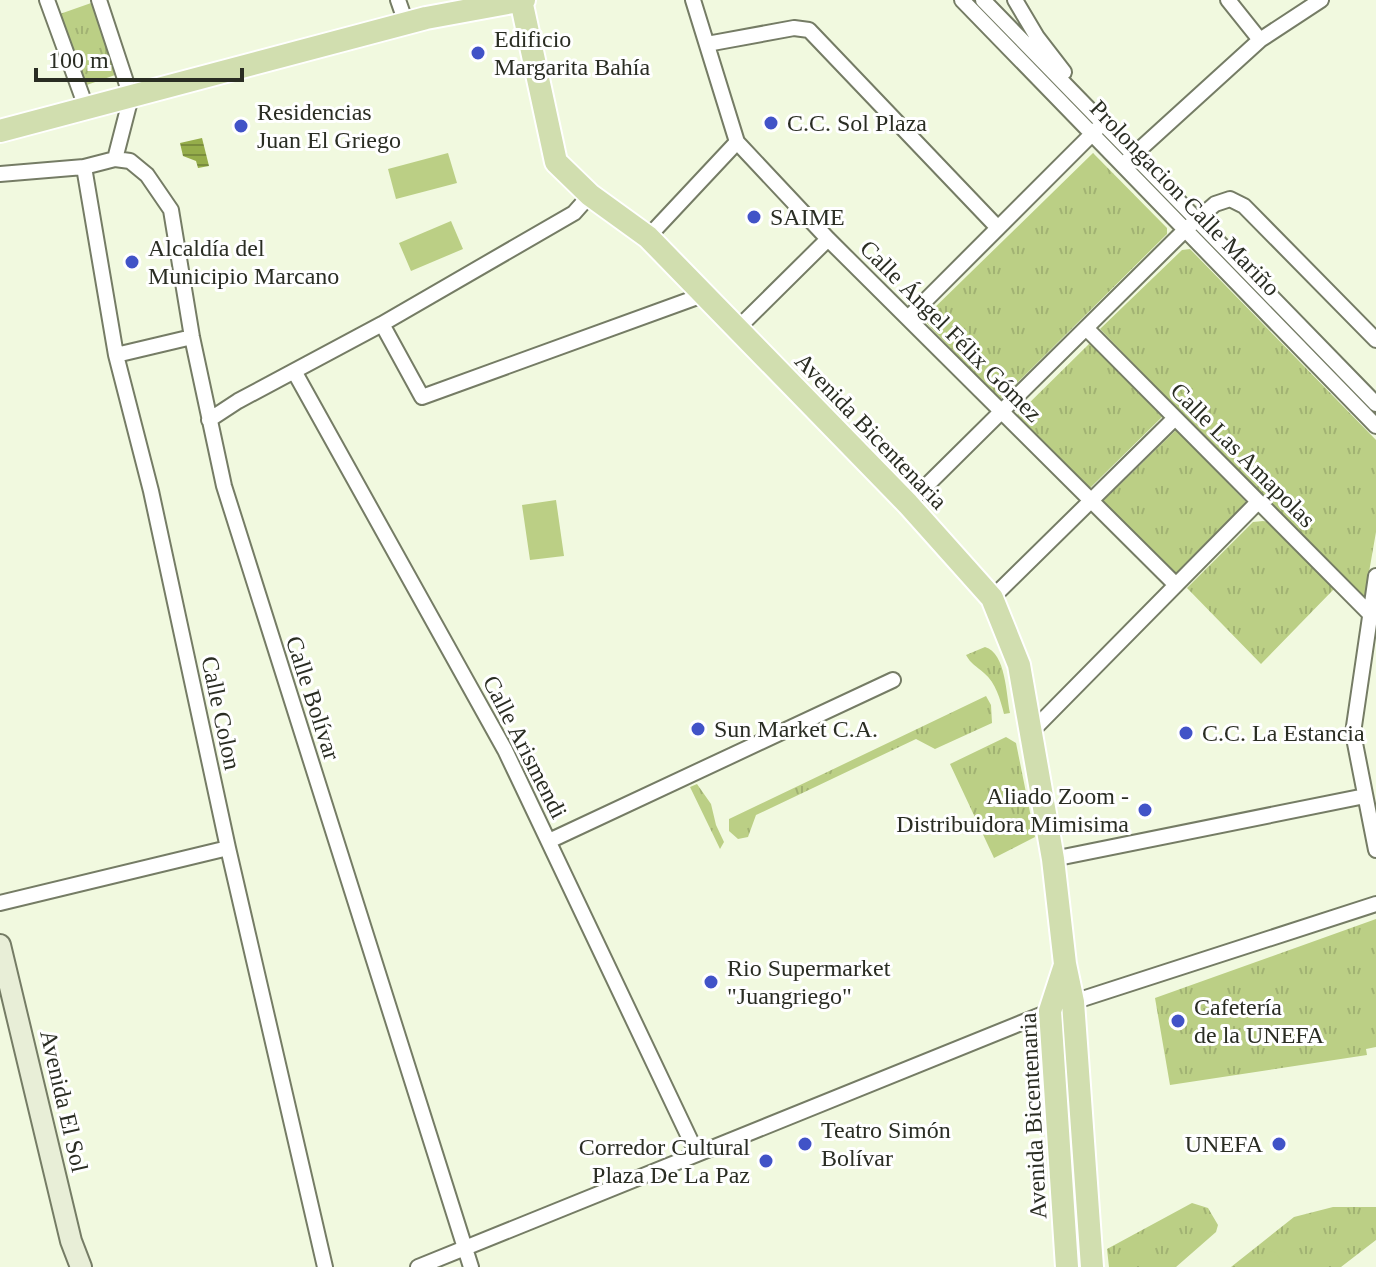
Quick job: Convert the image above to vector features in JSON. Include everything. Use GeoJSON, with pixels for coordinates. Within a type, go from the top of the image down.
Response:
{"type":"FeatureCollection","features":[{"type":"Feature","properties":{"kind":"main road"},"geometry":{"type":"LineString","coordinates":[[0,131],[129,90],[449,0]]}},
{"type":"Feature","properties":{"kind":"main road"},"geometry":{"type":"LineString","coordinates":[[402,11],[522,0]]}},
{"type":"Feature","properties":{"kind":"main road","name":"Avenida Bicentenaria"},"geometry":{"type":"LineString","coordinates":[[522,0],[556,162],[590,195],[648,237],[908,504],[992,598],[1019,665],[1053,859],[1065,964],[1073,1002],[1092,1267]]}},
{"type":"Feature","properties":{"kind":"main road"},"geometry":{"type":"LineString","coordinates":[[0,118],[82,96],[129,90]]}},
{"type":"Feature","properties":{"kind":"main road","name":"Avenida Bicentenaria"},"geometry":{"type":"LineString","coordinates":[[1065,964],[1050,1011],[1067,1267]]}},
{"type":"Feature","properties":{"kind":"street"},"geometry":{"type":"LineString","coordinates":[[47,0],[82,96]]}},
{"type":"Feature","properties":{"kind":"street"},"geometry":{"type":"LineString","coordinates":[[0,174],[84,167],[115,159],[129,90],[99,0]]}},
{"type":"Feature","properties":{"kind":"street","name":"Calle Ángel Félix Gómez"},"geometry":{"type":"LineString","coordinates":[[693,0],[737,142],[828,239],[1176,585]]}},
{"type":"Feature","properties":{"kind":"street","name":"Prolongacion Calle Mariño"},"geometry":{"type":"LineString","coordinates":[[962,0],[1098,129]]}},
{"type":"Feature","properties":{"kind":"street","name":"Prolongacion Calle Mariño"},"geometry":{"type":"LineString","coordinates":[[983,0],[1128,160],[1376,404]]}},
{"type":"Feature","properties":{"kind":"street"},"geometry":{"type":"LineString","coordinates":[[908,318],[1098,129],[1015,0]]}},
{"type":"Feature","properties":{"kind":"street"},"geometry":{"type":"LineString","coordinates":[[1228,0],[1260,40]]}},
{"type":"Feature","properties":{"kind":"street"},"geometry":{"type":"LineString","coordinates":[[1128,160],[1260,40],[1321,0]]}},
{"type":"Feature","properties":{"kind":"street"},"geometry":{"type":"LineString","coordinates":[[707,44],[794,28],[809,30],[998,228]]}},
{"type":"Feature","properties":{"kind":"street"},"geometry":{"type":"LineString","coordinates":[[648,237],[737,142]]}},
{"type":"Feature","properties":{"kind":"street","name":"Calle Bolívar"},"geometry":{"type":"LineString","coordinates":[[115,159],[130,161],[147,175],[171,210],[201,385],[224,486],[471,1267]]}},
{"type":"Feature","properties":{"kind":"street","name":"Calle Colon"},"geometry":{"type":"LineString","coordinates":[[84,167],[116,355],[151,491],[228,848],[325,1267]]}},
{"type":"Feature","properties":{"kind":"street"},"geometry":{"type":"LineString","coordinates":[[209,420],[574,213],[590,195]]}},
{"type":"Feature","properties":{"kind":"street"},"geometry":{"type":"LineString","coordinates":[[908,504],[1191,224],[1215,204],[1230,199],[1244,206],[1376,340]]}},
{"type":"Feature","properties":{"kind":"street","name":"Prolongacion Calle Mariño"},"geometry":{"type":"LineString","coordinates":[[1191,224],[1376,426]]}},
{"type":"Feature","properties":{"kind":"street"},"geometry":{"type":"LineString","coordinates":[[736,330],[828,239]]}},
{"type":"Feature","properties":{"kind":"street"},"geometry":{"type":"LineString","coordinates":[[382,324],[422,397],[703,295]]}},
{"type":"Feature","properties":{"kind":"street","name":"Calle Las Amapolas"},"geometry":{"type":"LineString","coordinates":[[1086,328],[1369,613]]}},
{"type":"Feature","properties":{"kind":"street"},"geometry":{"type":"LineString","coordinates":[[116,355],[192,337]]}},
{"type":"Feature","properties":{"kind":"street","name":"Calle Arismendi"},"geometry":{"type":"LineString","coordinates":[[294,371],[505,750],[697,1154]]}},
{"type":"Feature","properties":{"kind":"street"},"geometry":{"type":"LineString","coordinates":[[201,385],[223,400],[238,401]]}},
{"type":"Feature","properties":{"kind":"street"},"geometry":{"type":"LineString","coordinates":[[992,598],[1175,418]]}},
{"type":"Feature","properties":{"kind":"street"},"geometry":{"type":"LineString","coordinates":[[1031,732],[1258,502]]}},
{"type":"Feature","properties":{"kind":"street"},"geometry":{"type":"LineString","coordinates":[[1376,576],[1353,733],[1376,850]]}},
{"type":"Feature","properties":{"kind":"street"},"geometry":{"type":"LineString","coordinates":[[549,841],[893,680]]}},
{"type":"Feature","properties":{"kind":"street"},"geometry":{"type":"LineString","coordinates":[[1053,859],[1365,796]]}},
{"type":"Feature","properties":{"kind":"street"},"geometry":{"type":"LineString","coordinates":[[0,903],[228,848]]}},
{"type":"Feature","properties":{"kind":"street"},"geometry":{"type":"LineString","coordinates":[[418,1267],[1073,1002],[1376,904]]}},
{"type":"Feature","properties":{"kind":"street","name":"Avenida El Sol"},"geometry":{"type":"LineString","coordinates":[[0,945],[71,1241],[81,1267]]}},
{"type":"Feature","properties":{"kind":"green space"},"geometry":{"type":"Polygon","coordinates":[[[94,2],[118,74],[81,87],[57,15],[94,2]]]}},
{"type":"Feature","properties":{"kind":"green space"},"geometry":{"type":"Polygon","coordinates":[[[448,153],[457,183],[396,199],[388,169],[448,153]]]}},
{"type":"Feature","properties":{"kind":"green space"},"geometry":{"type":"Polygon","coordinates":[[[1093,153],[1167,228],[1167,234],[1000,400],[929,326],[925,321],[927,315],[1093,153]]]}},
{"type":"Feature","properties":{"kind":"green space"},"geometry":{"type":"Polygon","coordinates":[[[451,221],[463,249],[411,271],[399,243],[451,221]]]}},
{"type":"Feature","properties":{"kind":"green space"},"geometry":{"type":"Polygon","coordinates":[[[1201,231],[1376,411],[1376,416],[1198,233],[1201,231]]]}},
{"type":"Feature","properties":{"kind":"green space"},"geometry":{"type":"Polygon","coordinates":[[[1190,249],[1376,440],[1376,532],[1364,601],[1100,329],[1182,250],[1190,249]]]}},
{"type":"Feature","properties":{"kind":"green space"},"geometry":{"type":"Polygon","coordinates":[[[1090,343],[1162,417],[1089,489],[1017,415],[1090,343]]]}},
{"type":"Feature","properties":{"kind":"green space"},"geometry":{"type":"Polygon","coordinates":[[[1176,430],[1248,504],[1174,576],[1102,502],[1176,430]]]}},
{"type":"Feature","properties":{"kind":"green space"},"geometry":{"type":"Polygon","coordinates":[[[556,500],[564,556],[530,560],[522,505],[556,500]]]}},
{"type":"Feature","properties":{"kind":"green space"},"geometry":{"type":"Polygon","coordinates":[[[1253,522],[1269,522],[1334,589],[1261,664],[1187,588],[1253,522]]]}},
{"type":"Feature","properties":{"kind":"green space"},"geometry":{"type":"Polygon","coordinates":[[[985,647],[992,651],[1001,666],[1010,713],[1004,714],[992,682],[966,655],[985,647]]]}},
{"type":"Feature","properties":{"kind":"green space"},"geometry":{"type":"Polygon","coordinates":[[[986,696],[991,705],[992,723],[935,749],[916,739],[756,815],[748,837],[738,839],[729,831],[729,819],[986,696]]]}},
{"type":"Feature","properties":{"kind":"green space"},"geometry":{"type":"Polygon","coordinates":[[[1006,737],[1016,743],[1035,837],[994,858],[950,764],[1006,737]]]}},
{"type":"Feature","properties":{"kind":"green space"},"geometry":{"type":"Polygon","coordinates":[[[697,784],[711,804],[724,842],[720,849],[690,787],[697,784]]]}},
{"type":"Feature","properties":{"kind":"green space"},"geometry":{"type":"Polygon","coordinates":[[[1376,919],[1376,1047],[1366,1049],[1367,1055],[1170,1085],[1155,998],[1376,919]]]}},
{"type":"Feature","properties":{"kind":"green space"},"geometry":{"type":"Polygon","coordinates":[[[1192,1203],[1208,1208],[1218,1225],[1216,1232],[1176,1267],[1109,1267],[1107,1249],[1192,1203]]]}},
{"type":"Feature","properties":{"kind":"green space"},"geometry":{"type":"Polygon","coordinates":[[[1333,1207],[1376,1207],[1376,1240],[1341,1267],[1231,1267],[1294,1217],[1333,1207]]]}},
{"type":"Feature","properties":{"kind":"green space"},"geometry":{"type":"Polygon","coordinates":[[[1273,1250],[1287,1267],[1251,1267],[1273,1250]]]}},
{"type":"Feature","properties":{"kind":"shaded area"},"geometry":{"type":"Polygon","coordinates":[[[202,138],[209,166],[198,168],[196,161],[183,156],[180,143],[202,138]]]}},
{"type":"Feature","properties":{"kind":"place","name":"Edificio Margarita Bahía"},"geometry":{"type":"Point","coordinates":[478,53]}},
{"type":"Feature","properties":{"kind":"place","name":"C.C. Sol Plaza"},"geometry":{"type":"Point","coordinates":[771,123]}},
{"type":"Feature","properties":{"kind":"place","name":"Residencias Juan El Griego"},"geometry":{"type":"Point","coordinates":[241,126]}},
{"type":"Feature","properties":{"kind":"place","name":"SAIME"},"geometry":{"type":"Point","coordinates":[754,217]}},
{"type":"Feature","properties":{"kind":"place","name":"Alcaldía del Municipio Marcano"},"geometry":{"type":"Point","coordinates":[132,262]}},
{"type":"Feature","properties":{"kind":"place","name":"Sun Market C.A."},"geometry":{"type":"Point","coordinates":[698,729]}},
{"type":"Feature","properties":{"kind":"place","name":"C.C. La Estancia"},"geometry":{"type":"Point","coordinates":[1186,733]}},
{"type":"Feature","properties":{"kind":"place","name":"Aliado Zoom - Distribuidora Mimisima"},"geometry":{"type":"Point","coordinates":[1145,810]}},
{"type":"Feature","properties":{"kind":"place","name":"Rio Supermarket \"Juangriego\""},"geometry":{"type":"Point","coordinates":[711,982]}},
{"type":"Feature","properties":{"kind":"place","name":"Cafetería de la UNEFA"},"geometry":{"type":"Point","coordinates":[1178,1021]}},
{"type":"Feature","properties":{"kind":"place","name":"Teatro Simón Bolívar"},"geometry":{"type":"Point","coordinates":[805,1144]}},
{"type":"Feature","properties":{"kind":"place","name":"UNEFA"},"geometry":{"type":"Point","coordinates":[1279,1144]}},
{"type":"Feature","properties":{"kind":"place","name":"Corredor Cultural Plaza De La Paz"},"geometry":{"type":"Point","coordinates":[766,1161]}}]}
